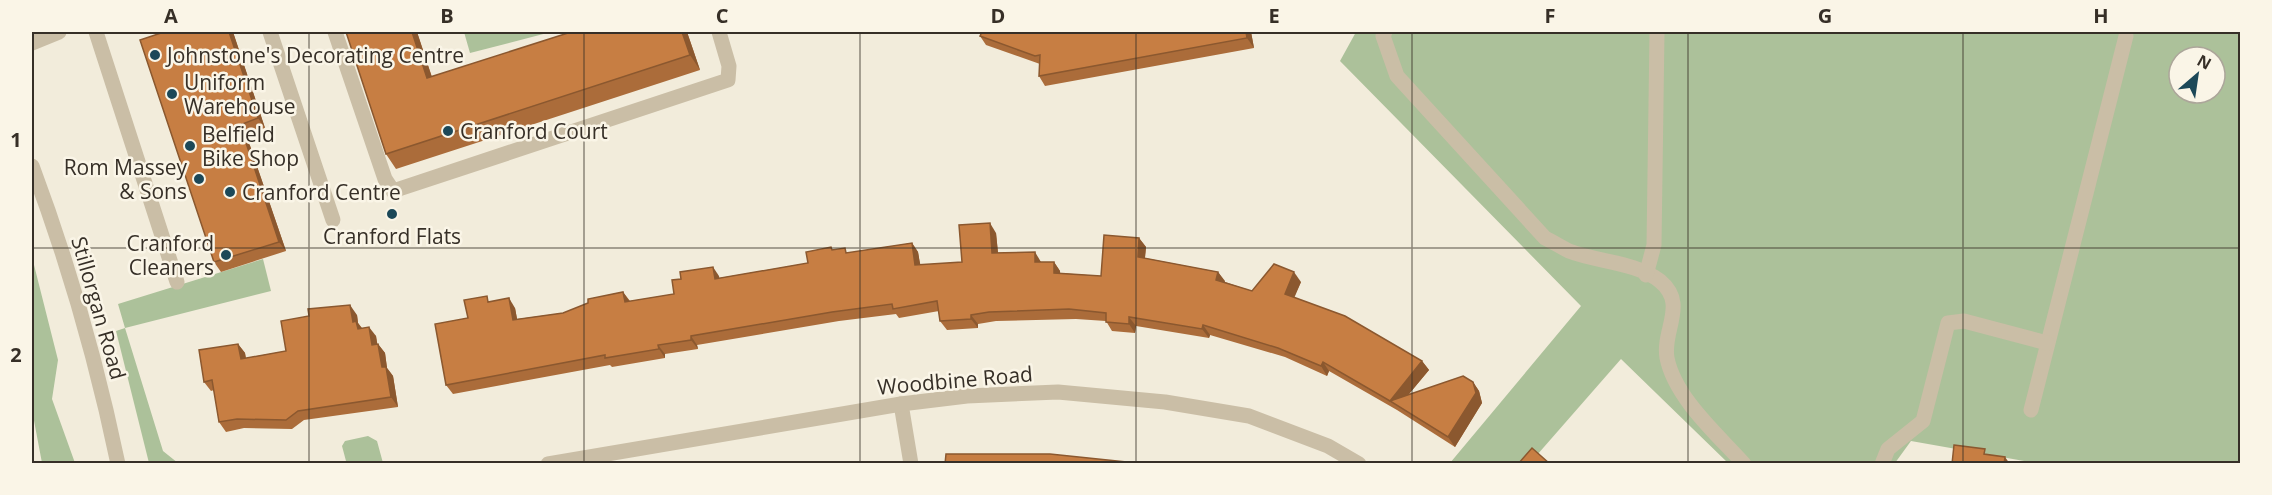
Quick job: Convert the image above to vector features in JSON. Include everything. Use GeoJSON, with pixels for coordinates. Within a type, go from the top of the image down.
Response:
{"type":"FeatureCollection","features":[{"type":"Feature","properties":{"kind":"street"},"geometry":{"type":"LineString","coordinates":[[32,43],[59,32]]}},
{"type":"Feature","properties":{"kind":"street"},"geometry":{"type":"LineString","coordinates":[[96,32],[177,282]]}},
{"type":"Feature","properties":{"kind":"street"},"geometry":{"type":"LineString","coordinates":[[270,32],[333,220]]}},
{"type":"Feature","properties":{"kind":"street"},"geometry":{"type":"LineString","coordinates":[[335,32],[385,180],[393,191],[728,80],[729,66],[718,32]]}},
{"type":"Feature","properties":{"kind":"street"},"geometry":{"type":"LineString","coordinates":[[1384,32],[1383,36],[1397,76],[1545,238],[1570,251],[1658,279],[1670,291],[1675,309],[1667,356],[1676,379],[1701,418],[1744,464]]}},
{"type":"Feature","properties":{"kind":"street"},"geometry":{"type":"LineString","coordinates":[[1646,275],[1654,245],[1657,32]]}},
{"type":"Feature","properties":{"kind":"street"},"geometry":{"type":"LineString","coordinates":[[2031,410],[2126,36]]}},
{"type":"Feature","properties":{"kind":"street","name":"Stillorgan Road"},"geometry":{"type":"LineString","coordinates":[[32,166],[55,227],[95,368],[118,464]]}},
{"type":"Feature","properties":{"kind":"street"},"geometry":{"type":"LineString","coordinates":[[1882,464],[1888,449],[1923,422],[1948,323],[1964,321],[2047,343]]}},
{"type":"Feature","properties":{"kind":"street","name":"Woodbine Road"},"geometry":{"type":"LineString","coordinates":[[548,464],[901,404],[967,396],[1058,392],[1165,402],[1249,416],[1328,446],[1359,464]]}},
{"type":"Feature","properties":{"kind":"street"},"geometry":{"type":"LineString","coordinates":[[901,404],[911,464]]}},
{"type":"Feature","properties":{"kind":"green space"},"geometry":{"type":"Polygon","coordinates":[[[464,32],[551,32],[470,53],[464,32]]]}},
{"type":"Feature","properties":{"kind":"green space"},"geometry":{"type":"Polygon","coordinates":[[[1356,32],[2240,32],[2240,463],[2036,463],[1911,441],[1895,463],[1728,463],[1621,359],[1530,463],[1450,463],[1581,306],[1340,61],[1356,32]]]}},
{"type":"Feature","properties":{"kind":"green space"},"geometry":{"type":"Polygon","coordinates":[[[32,257],[58,360],[52,399],[75,463],[42,463],[32,410],[32,257]]]}},
{"type":"Feature","properties":{"kind":"green space"},"geometry":{"type":"Polygon","coordinates":[[[263,259],[271,291],[125,328],[118,304],[263,259]]]}},
{"type":"Feature","properties":{"kind":"green space"},"geometry":{"type":"Polygon","coordinates":[[[125,328],[163,451],[178,463],[149,463],[116,331],[125,328]]]}},
{"type":"Feature","properties":{"kind":"green space"},"geometry":{"type":"Polygon","coordinates":[[[368,436],[377,441],[383,463],[342,463],[346,461],[342,446],[345,441],[368,436]]]}},
{"type":"Feature","properties":{"kind":"building","name":"Cranford Centre"},"geometry":{"type":"Polygon","coordinates":[[[164,32],[229,32],[258,118],[240,125],[279,242],[214,262],[140,40],[164,32]]]}},
{"type":"Feature","properties":{"kind":"building","name":"Cranford Court"},"geometry":{"type":"Polygon","coordinates":[[[346,32],[412,32],[427,78],[571,32],[682,32],[690,55],[386,154],[346,32]]]}},
{"type":"Feature","properties":{"kind":"building"},"geometry":{"type":"Polygon","coordinates":[[[982,32],[1246,32],[1247,38],[1039,76],[1040,55],[1035,56],[980,36],[982,32]]]}},
{"type":"Feature","properties":{"kind":"building"},"geometry":{"type":"Polygon","coordinates":[[[990,223],[992,253],[1035,252],[1035,262],[1054,262],[1054,273],[1101,276],[1104,235],[1139,238],[1138,257],[1218,272],[1216,280],[1252,291],[1274,264],[1294,272],[1285,294],[1345,316],[1422,361],[1390,401],[1323,362],[1321,366],[1278,348],[1203,325],[1202,329],[1129,317],[1129,324],[1106,322],[1106,313],[1069,309],[989,312],[971,315],[971,319],[940,321],[937,301],[893,309],[892,304],[832,312],[691,336],[691,340],[658,345],[659,349],[605,358],[605,355],[446,385],[435,324],[468,318],[464,300],[487,296],[488,302],[509,298],[513,320],[563,313],[588,303],[588,299],[623,292],[625,302],[674,294],[672,280],[681,279],[680,272],[713,267],[715,279],[808,263],[806,252],[831,247],[832,250],[845,248],[846,253],[912,243],[915,265],[962,262],[959,225],[990,223]]]}},
{"type":"Feature","properties":{"kind":"building"},"geometry":{"type":"Polygon","coordinates":[[[350,305],[353,322],[356,321],[358,329],[369,327],[372,345],[378,344],[382,367],[386,367],[391,397],[298,411],[286,420],[237,419],[219,422],[212,380],[204,382],[199,350],[238,344],[241,359],[286,351],[281,321],[309,316],[308,309],[350,305]]]}},
{"type":"Feature","properties":{"kind":"building"},"geometry":{"type":"Polygon","coordinates":[[[1463,376],[1473,382],[1476,393],[1448,437],[1390,401],[1463,376]]]}},
{"type":"Feature","properties":{"kind":"building"},"geometry":{"type":"Polygon","coordinates":[[[1954,445],[1985,449],[1984,454],[2005,457],[2004,464],[1952,464],[1954,445]]]}},
{"type":"Feature","properties":{"kind":"building"},"geometry":{"type":"Polygon","coordinates":[[[1532,448],[1550,464],[1518,464],[1532,448]]]}},
{"type":"Feature","properties":{"kind":"building"},"geometry":{"type":"Polygon","coordinates":[[[946,454],[1050,454],[1146,464],[945,464],[946,454]]]}},
{"type":"Feature","properties":{"kind":"place","name":"Johnstone's Decorating Centre"},"geometry":{"type":"Point","coordinates":[155,55]}},
{"type":"Feature","properties":{"kind":"place","name":"Uniform Warehouse"},"geometry":{"type":"Point","coordinates":[172,94]}},
{"type":"Feature","properties":{"kind":"place","name":"Cranford Court"},"geometry":{"type":"Point","coordinates":[448,131]}},
{"type":"Feature","properties":{"kind":"place","name":"Belfield Bike Shop"},"geometry":{"type":"Point","coordinates":[190,146]}},
{"type":"Feature","properties":{"kind":"place","name":"Rom Massey & Sons"},"geometry":{"type":"Point","coordinates":[199,179]}},
{"type":"Feature","properties":{"kind":"place","name":"Cranford Centre"},"geometry":{"type":"Point","coordinates":[230,192]}},
{"type":"Feature","properties":{"kind":"place","name":"Cranford Flats"},"geometry":{"type":"Point","coordinates":[392,214]}},
{"type":"Feature","properties":{"kind":"place","name":"Cranford Cleaners"},"geometry":{"type":"Point","coordinates":[226,255]}}]}
